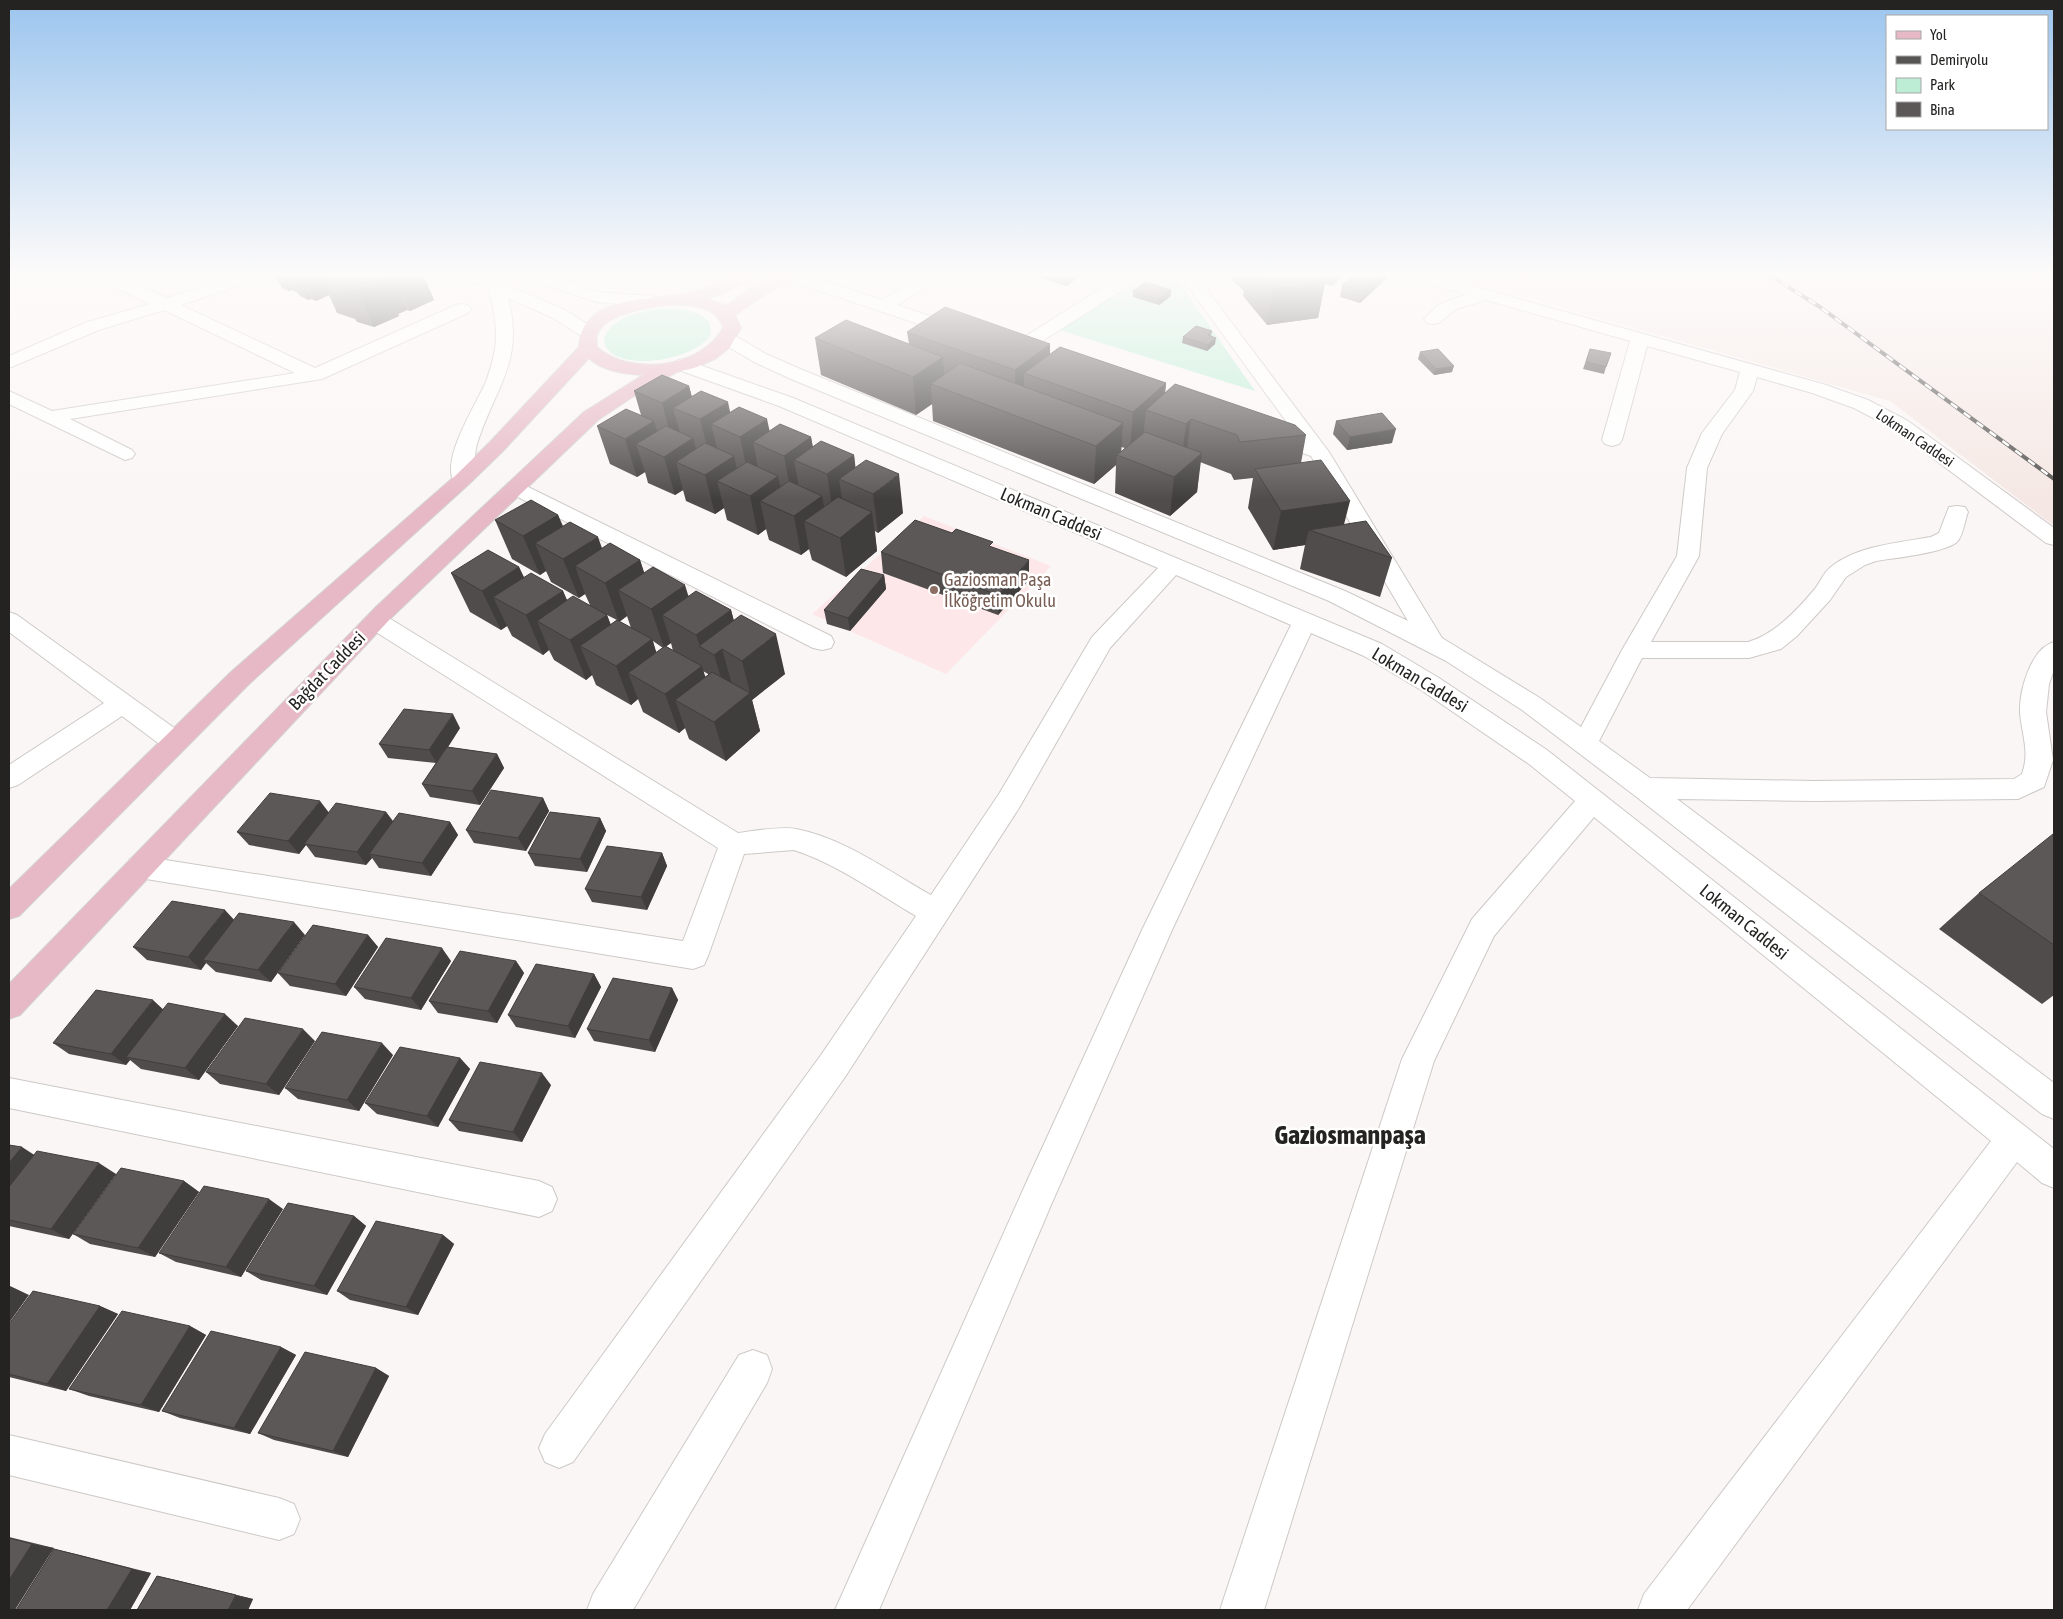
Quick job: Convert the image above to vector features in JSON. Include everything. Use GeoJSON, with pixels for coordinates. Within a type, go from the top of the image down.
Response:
{"type":"FeatureCollection","features":[{"type":"Feature","properties":{"kind":"main road"},"geometry":{"type":"LineString","coordinates":[[9,907],[240,678],[462,480],[496,447],[581,350]]}},
{"type":"Feature","properties":{"kind":"main road"},"geometry":{"type":"LineString","coordinates":[[592,350],[596,358],[618,367],[638,370],[677,366],[711,354],[716,350]]}},
{"type":"Feature","properties":{"kind":"main road","name":"Bağdat Caddesi"},"geometry":{"type":"LineString","coordinates":[[9,1005],[376,621],[515,488],[592,416],[633,388],[677,366]]}},
{"type":"Feature","properties":{"kind":"street"},"geometry":{"type":"LineString","coordinates":[[9,363],[40,350]]}},
{"type":"Feature","properties":{"kind":"street"},"geometry":{"type":"LineString","coordinates":[[260,350],[315,375]]}},
{"type":"Feature","properties":{"kind":"street"},"geometry":{"type":"LineString","coordinates":[[49,417],[315,375],[372,350]]}},
{"type":"Feature","properties":{"kind":"street"},"geometry":{"type":"LineString","coordinates":[[462,480],[463,458],[471,435],[492,391],[504,350]]}},
{"type":"Feature","properties":{"kind":"street","name":"Lokman Caddesi"},"geometry":{"type":"LineString","coordinates":[[746,350],[798,376],[1337,596],[1434,644],[1531,704],[1644,788],[2054,1102]]}},
{"type":"Feature","properties":{"kind":"street"},"geometry":{"type":"LineString","coordinates":[[1016,350],[1035,357]]}},
{"type":"Feature","properties":{"kind":"street"},"geometry":{"type":"LineString","coordinates":[[1243,350],[1320,452],[1434,644]]}},
{"type":"Feature","properties":{"kind":"street"},"geometry":{"type":"LineString","coordinates":[[1612,440],[1637,350]]}},
{"type":"Feature","properties":{"kind":"street","name":"Lokman Caddesi"},"geometry":{"type":"LineString","coordinates":[[1677,350],[1840,396],[1888,417],[2054,538]]}},
{"type":"Feature","properties":{"kind":"street","name":"Lokman Caddesi"},"geometry":{"type":"LineString","coordinates":[[677,366],[786,402],[1373,650],[1430,684],[1538,757],[2054,1171]]}},
{"type":"Feature","properties":{"kind":"street"},"geometry":{"type":"LineString","coordinates":[[1585,744],[1634,650],[1688,556],[1697,468],[1712,433],[1744,391],[1750,370]]}},
{"type":"Feature","properties":{"kind":"street"},"geometry":{"type":"LineString","coordinates":[[9,397],[125,454]]}},
{"type":"Feature","properties":{"kind":"street"},"geometry":{"type":"LineString","coordinates":[[1253,430],[1320,452]]}},
{"type":"Feature","properties":{"kind":"street"},"geometry":{"type":"LineString","coordinates":[[515,488],[822,642]]}},
{"type":"Feature","properties":{"kind":"street"},"geometry":{"type":"LineString","coordinates":[[1634,650],[1749,650],[1772,643],[1796,623],[1822,596],[1838,572],[1871,555],[1938,544],[1949,537],[1957,512]]}},
{"type":"Feature","properties":{"kind":"street"},"geometry":{"type":"LineString","coordinates":[[559,1448],[833,1066],[1009,801],[1101,643],[1172,566]]}},
{"type":"Feature","properties":{"kind":"street"},"geometry":{"type":"LineString","coordinates":[[9,620],[175,742]]}},
{"type":"Feature","properties":{"kind":"street"},"geometry":{"type":"LineString","coordinates":[[376,621],[734,844],[794,839],[810,844],[839,856],[935,912]]}},
{"type":"Feature","properties":{"kind":"street"},"geometry":{"type":"LineString","coordinates":[[857,1610],[1039,1193],[1157,930],[1305,621]]}},
{"type":"Feature","properties":{"kind":"street"},"geometry":{"type":"LineString","coordinates":[[1644,788],[1814,792],[2018,788],[2034,780],[2040,760],[2033,712],[2037,684],[2046,658],[2054,650]]}},
{"type":"Feature","properties":{"kind":"street"},"geometry":{"type":"LineString","coordinates":[[9,778],[122,703]]}},
{"type":"Feature","properties":{"kind":"street"},"geometry":{"type":"LineString","coordinates":[[1242,1610],[1418,1059],[1483,928],[1592,800]]}},
{"type":"Feature","properties":{"kind":"street"},"geometry":{"type":"LineString","coordinates":[[140,867],[693,956],[734,844]]}},
{"type":"Feature","properties":{"kind":"street"},"geometry":{"type":"LineString","coordinates":[[9,1092],[539,1199]]}},
{"type":"Feature","properties":{"kind":"street"},"geometry":{"type":"LineString","coordinates":[[1660,1610],[2014,1138]]}},
{"type":"Feature","properties":{"kind":"street"},"geometry":{"type":"LineString","coordinates":[[609,1610],[753,1368]]}},
{"type":"Feature","properties":{"kind":"street"},"geometry":{"type":"LineString","coordinates":[[9,1455],[279,1519]]}},
{"type":"Feature","properties":{"kind":"shaded area"},"geometry":{"type":"Polygon","coordinates":[[[1710,350],[2054,350],[2054,526],[1890,401],[1710,350]]]}},
{"type":"Feature","properties":{"kind":"shaded area","name":"Gaziosman Paşa İlköğretim Okulu"},"geometry":{"type":"Polygon","coordinates":[[[924,516],[1051,566],[946,674],[812,614],[924,516]]]}},
{"type":"Feature","properties":{"kind":"green space"},"geometry":{"type":"Polygon","coordinates":[[[609,350],[691,350],[669,358],[651,361],[618,357],[609,350]]]}},
{"type":"Feature","properties":{"kind":"green space"},"geometry":{"type":"Polygon","coordinates":[[[1123,350],[1226,350],[1255,391],[1123,350]]]}},
{"type":"Feature","properties":{"kind":"building"},"geometry":{"type":"Polygon","coordinates":[[[844,350],[923,350],[943,357],[913,377],[844,350]]]}},
{"type":"Feature","properties":{"kind":"building"},"geometry":{"type":"Polygon","coordinates":[[[957,350],[1043,350],[1015,370],[957,350]]]}},
{"type":"Feature","properties":{"kind":"building"},"geometry":{"type":"Polygon","coordinates":[[[1056,350],[1068,350],[1166,383],[1133,412],[1024,373],[1056,350]]]}},
{"type":"Feature","properties":{"kind":"building"},"geometry":{"type":"Polygon","coordinates":[[[1439,350],[1454,366],[1436,369],[1420,352],[1439,350]]]}},
{"type":"Feature","properties":{"kind":"building"},"geometry":{"type":"Polygon","coordinates":[[[1590,350],[1611,353],[1606,367],[1586,362],[1590,350]]]}},
{"type":"Feature","properties":{"kind":"building"},"geometry":{"type":"Polygon","coordinates":[[[960,363],[1123,423],[1096,446],[931,384],[960,363]]]}},
{"type":"Feature","properties":{"kind":"building"},"geometry":{"type":"Polygon","coordinates":[[[662,375],[689,386],[662,403],[634,391],[662,375]]]}},
{"type":"Feature","properties":{"kind":"building"},"geometry":{"type":"Polygon","coordinates":[[[1175,384],[1295,425],[1306,435],[1240,442],[1237,435],[1191,419],[1186,424],[1146,410],[1175,384]]]}},
{"type":"Feature","properties":{"kind":"building"},"geometry":{"type":"Polygon","coordinates":[[[701,391],[728,402],[700,419],[673,408],[701,391]]]}},
{"type":"Feature","properties":{"kind":"building"},"geometry":{"type":"Polygon","coordinates":[[[739,407],[767,419],[740,437],[711,424],[739,407]]]}},
{"type":"Feature","properties":{"kind":"building"},"geometry":{"type":"Polygon","coordinates":[[[626,409],[654,421],[625,439],[597,426],[626,409]]]}},
{"type":"Feature","properties":{"kind":"building"},"geometry":{"type":"Polygon","coordinates":[[[1382,413],[1396,429],[1350,437],[1336,421],[1382,413]]]}},
{"type":"Feature","properties":{"kind":"building"},"geometry":{"type":"Polygon","coordinates":[[[780,424],[811,437],[784,456],[753,442],[780,424]]]}},
{"type":"Feature","properties":{"kind":"building"},"geometry":{"type":"Polygon","coordinates":[[[666,426],[693,438],[664,457],[636,444],[666,426]]]}},
{"type":"Feature","properties":{"kind":"building"},"geometry":{"type":"Polygon","coordinates":[[[1145,432],[1202,453],[1174,477],[1117,455],[1145,432]]]}},
{"type":"Feature","properties":{"kind":"building"},"geometry":{"type":"Polygon","coordinates":[[[821,441],[854,455],[827,474],[794,460],[821,441]]]}},
{"type":"Feature","properties":{"kind":"building"},"geometry":{"type":"Polygon","coordinates":[[[705,443],[734,456],[705,475],[676,462],[705,443]]]}},
{"type":"Feature","properties":{"kind":"building"},"geometry":{"type":"Polygon","coordinates":[[[866,460],[899,474],[873,494],[839,479],[866,460]]]}},
{"type":"Feature","properties":{"kind":"building"},"geometry":{"type":"Polygon","coordinates":[[[1321,460],[1350,501],[1281,511],[1255,469],[1321,460]]]}},
{"type":"Feature","properties":{"kind":"building"},"geometry":{"type":"Polygon","coordinates":[[[747,462],[778,476],[750,496],[717,481],[747,462]]]}},
{"type":"Feature","properties":{"kind":"building"},"geometry":{"type":"Polygon","coordinates":[[[789,481],[822,496],[794,516],[760,501],[789,481]]]}},
{"type":"Feature","properties":{"kind":"building"},"geometry":{"type":"Polygon","coordinates":[[[838,497],[872,512],[840,538],[804,521],[838,497]]]}},
{"type":"Feature","properties":{"kind":"building"},"geometry":{"type":"Polygon","coordinates":[[[531,500],[558,515],[523,536],[495,520],[531,500]]]}},
{"type":"Feature","properties":{"kind":"building"},"geometry":{"type":"Polygon","coordinates":[[[915,520],[952,533],[956,529],[993,542],[989,546],[1029,560],[998,595],[881,552],[915,520]]]}},
{"type":"Feature","properties":{"kind":"building"},"geometry":{"type":"Polygon","coordinates":[[[1366,521],[1392,558],[1309,530],[1366,521]]]}},
{"type":"Feature","properties":{"kind":"building"},"geometry":{"type":"Polygon","coordinates":[[[570,522],[598,537],[563,559],[535,543],[570,522]]]}},
{"type":"Feature","properties":{"kind":"building"},"geometry":{"type":"Polygon","coordinates":[[[610,543],[640,560],[605,583],[575,566],[610,543]]]}},
{"type":"Feature","properties":{"kind":"building"},"geometry":{"type":"Polygon","coordinates":[[[488,550],[519,567],[482,591],[451,573],[488,550]]]}},
{"type":"Feature","properties":{"kind":"building"},"geometry":{"type":"Polygon","coordinates":[[[653,567],[685,585],[651,609],[618,590],[653,567]]]}},
{"type":"Feature","properties":{"kind":"building"},"geometry":{"type":"Polygon","coordinates":[[[861,569],[884,575],[848,618],[824,610],[861,569]]]}},
{"type":"Feature","properties":{"kind":"building"},"geometry":{"type":"Polygon","coordinates":[[[531,573],[563,591],[526,615],[493,597],[531,573]]]}},
{"type":"Feature","properties":{"kind":"building"},"geometry":{"type":"Polygon","coordinates":[[[696,591],[731,610],[696,635],[662,615],[696,591]]]}},
{"type":"Feature","properties":{"kind":"building"},"geometry":{"type":"Polygon","coordinates":[[[573,596],[607,615],[570,640],[537,621],[573,596]]]}},
{"type":"Feature","properties":{"kind":"building"},"geometry":{"type":"Polygon","coordinates":[[[741,615],[776,634],[742,661],[722,649],[714,655],[699,646],[741,615]]]}},
{"type":"Feature","properties":{"kind":"building"},"geometry":{"type":"Polygon","coordinates":[[[617,620],[652,639],[616,666],[580,646],[617,620]]]}},
{"type":"Feature","properties":{"kind":"building"},"geometry":{"type":"Polygon","coordinates":[[[665,646],[702,666],[665,694],[628,673],[665,646]]]}},
{"type":"Feature","properties":{"kind":"building"},"geometry":{"type":"Polygon","coordinates":[[[712,672],[750,693],[714,722],[675,700],[712,672]]]}},
{"type":"Feature","properties":{"kind":"building"},"geometry":{"type":"Polygon","coordinates":[[[404,709],[453,714],[429,750],[379,744],[404,709]]]}},
{"type":"Feature","properties":{"kind":"building"},"geometry":{"type":"Polygon","coordinates":[[[447,747],[497,754],[472,791],[422,784],[447,747]]]}},
{"type":"Feature","properties":{"kind":"building"},"geometry":{"type":"Polygon","coordinates":[[[491,790],[543,798],[518,838],[466,830],[491,790]]]}},
{"type":"Feature","properties":{"kind":"building"},"geometry":{"type":"Polygon","coordinates":[[[270,793],[320,801],[288,841],[237,832],[270,793]]]}},
{"type":"Feature","properties":{"kind":"building"},"geometry":{"type":"Polygon","coordinates":[[[336,803],[386,812],[357,852],[304,844],[336,803]]]}},
{"type":"Feature","properties":{"kind":"building"},"geometry":{"type":"Polygon","coordinates":[[[550,812],[600,818],[580,859],[528,853],[550,812]]]}},
{"type":"Feature","properties":{"kind":"building"},"geometry":{"type":"Polygon","coordinates":[[[399,813],[450,822],[422,863],[369,854],[399,813]]]}},
{"type":"Feature","properties":{"kind":"building"},"geometry":{"type":"Polygon","coordinates":[[[2054,835],[2054,945],[1979,893],[2054,835]]]}},
{"type":"Feature","properties":{"kind":"building"},"geometry":{"type":"Polygon","coordinates":[[[607,846],[662,853],[641,897],[585,889],[607,846]]]}},
{"type":"Feature","properties":{"kind":"building"},"geometry":{"type":"Polygon","coordinates":[[[172,901],[225,910],[188,957],[133,947],[172,901]]]}},
{"type":"Feature","properties":{"kind":"building"},"geometry":{"type":"Polygon","coordinates":[[[239,913],[294,922],[258,970],[203,960],[239,913]]]}},
{"type":"Feature","properties":{"kind":"building"},"geometry":{"type":"Polygon","coordinates":[[[313,925],[368,935],[335,984],[278,973],[313,925]]]}},
{"type":"Feature","properties":{"kind":"building"},"geometry":{"type":"Polygon","coordinates":[[[386,938],[442,948],[411,998],[354,987],[386,938]]]}},
{"type":"Feature","properties":{"kind":"building"},"geometry":{"type":"Polygon","coordinates":[[[460,951],[516,961],[488,1011],[429,1001],[460,951]]]}},
{"type":"Feature","properties":{"kind":"building"},"geometry":{"type":"Polygon","coordinates":[[[536,964],[594,974],[568,1026],[508,1015],[536,964]]]}},
{"type":"Feature","properties":{"kind":"building"},"geometry":{"type":"Polygon","coordinates":[[[613,978],[672,988],[649,1040],[587,1029],[613,978]]]}},
{"type":"Feature","properties":{"kind":"building"},"geometry":{"type":"Polygon","coordinates":[[[96,990],[153,1000],[111,1054],[53,1043],[96,990]]]}},
{"type":"Feature","properties":{"kind":"building"},"geometry":{"type":"Polygon","coordinates":[[[168,1003],[225,1014],[185,1068],[126,1057],[168,1003]]]}},
{"type":"Feature","properties":{"kind":"building"},"geometry":{"type":"Polygon","coordinates":[[[245,1018],[303,1029],[266,1084],[206,1072],[245,1018]]]}},
{"type":"Feature","properties":{"kind":"building"},"geometry":{"type":"Polygon","coordinates":[[[322,1032],[382,1043],[347,1100],[285,1088],[322,1032]]]}},
{"type":"Feature","properties":{"kind":"building"},"geometry":{"type":"Polygon","coordinates":[[[400,1047],[460,1058],[427,1116],[365,1103],[400,1047]]]}},
{"type":"Feature","properties":{"kind":"building"},"geometry":{"type":"Polygon","coordinates":[[[480,1062],[542,1073],[513,1132],[449,1120],[480,1062]]]}},
{"type":"Feature","properties":{"kind":"building"},"geometry":{"type":"Polygon","coordinates":[[[9,1145],[22,1147],[9,1163],[9,1145]]]}},
{"type":"Feature","properties":{"kind":"building"},"geometry":{"type":"Polygon","coordinates":[[[37,1151],[99,1163],[51,1229],[9,1220],[9,1187],[37,1151]]]}},
{"type":"Feature","properties":{"kind":"building"},"geometry":{"type":"Polygon","coordinates":[[[121,1168],[184,1181],[138,1248],[73,1234],[121,1168]]]}},
{"type":"Feature","properties":{"kind":"building"},"geometry":{"type":"Polygon","coordinates":[[[204,1186],[269,1199],[226,1267],[159,1253],[204,1186]]]}},
{"type":"Feature","properties":{"kind":"building"},"geometry":{"type":"Polygon","coordinates":[[[288,1203],[354,1216],[314,1286],[246,1271],[288,1203]]]}},
{"type":"Feature","properties":{"kind":"building"},"geometry":{"type":"Polygon","coordinates":[[[376,1221],[443,1235],[406,1307],[337,1291],[376,1221]]]}},
{"type":"Feature","properties":{"kind":"building"},"geometry":{"type":"Polygon","coordinates":[[[33,1291],[100,1306],[47,1384],[9,1374],[9,1324],[33,1291]]]}},
{"type":"Feature","properties":{"kind":"building"},"geometry":{"type":"Polygon","coordinates":[[[122,1311],[190,1326],[141,1405],[69,1389],[122,1311]]]}},
{"type":"Feature","properties":{"kind":"building"},"geometry":{"type":"Polygon","coordinates":[[[211,1331],[281,1347],[234,1428],[162,1411],[211,1331]]]}},
{"type":"Feature","properties":{"kind":"building"},"geometry":{"type":"Polygon","coordinates":[[[305,1352],[376,1368],[333,1451],[258,1433],[305,1352]]]}},
{"type":"Feature","properties":{"kind":"building"},"geometry":{"type":"Polygon","coordinates":[[[9,1538],[32,1544],[9,1580],[9,1538]]]}},
{"type":"Feature","properties":{"kind":"building"},"geometry":{"type":"Polygon","coordinates":[[[54,1549],[132,1569],[107,1610],[16,1610],[54,1549]]]}},
{"type":"Feature","properties":{"kind":"building"},"geometry":{"type":"Polygon","coordinates":[[[157,1576],[236,1595],[228,1610],[137,1610],[157,1576]]]}},
{"type":"Feature","properties":{"kind":"railway"},"geometry":{"type":"LineString","coordinates":[[1878,350],[2054,479]]}},
{"type":"Feature","properties":{"kind":"place","name":"Gaziosman Paşa İlköğretim Okulu"},"geometry":{"type":"Point","coordinates":[934,590]}},
{"type":"Feature","properties":{"kind":"district","name":"Gaziosmanpaşa"},"geometry":{"type":"Point","coordinates":[1350,1135]}}]}
